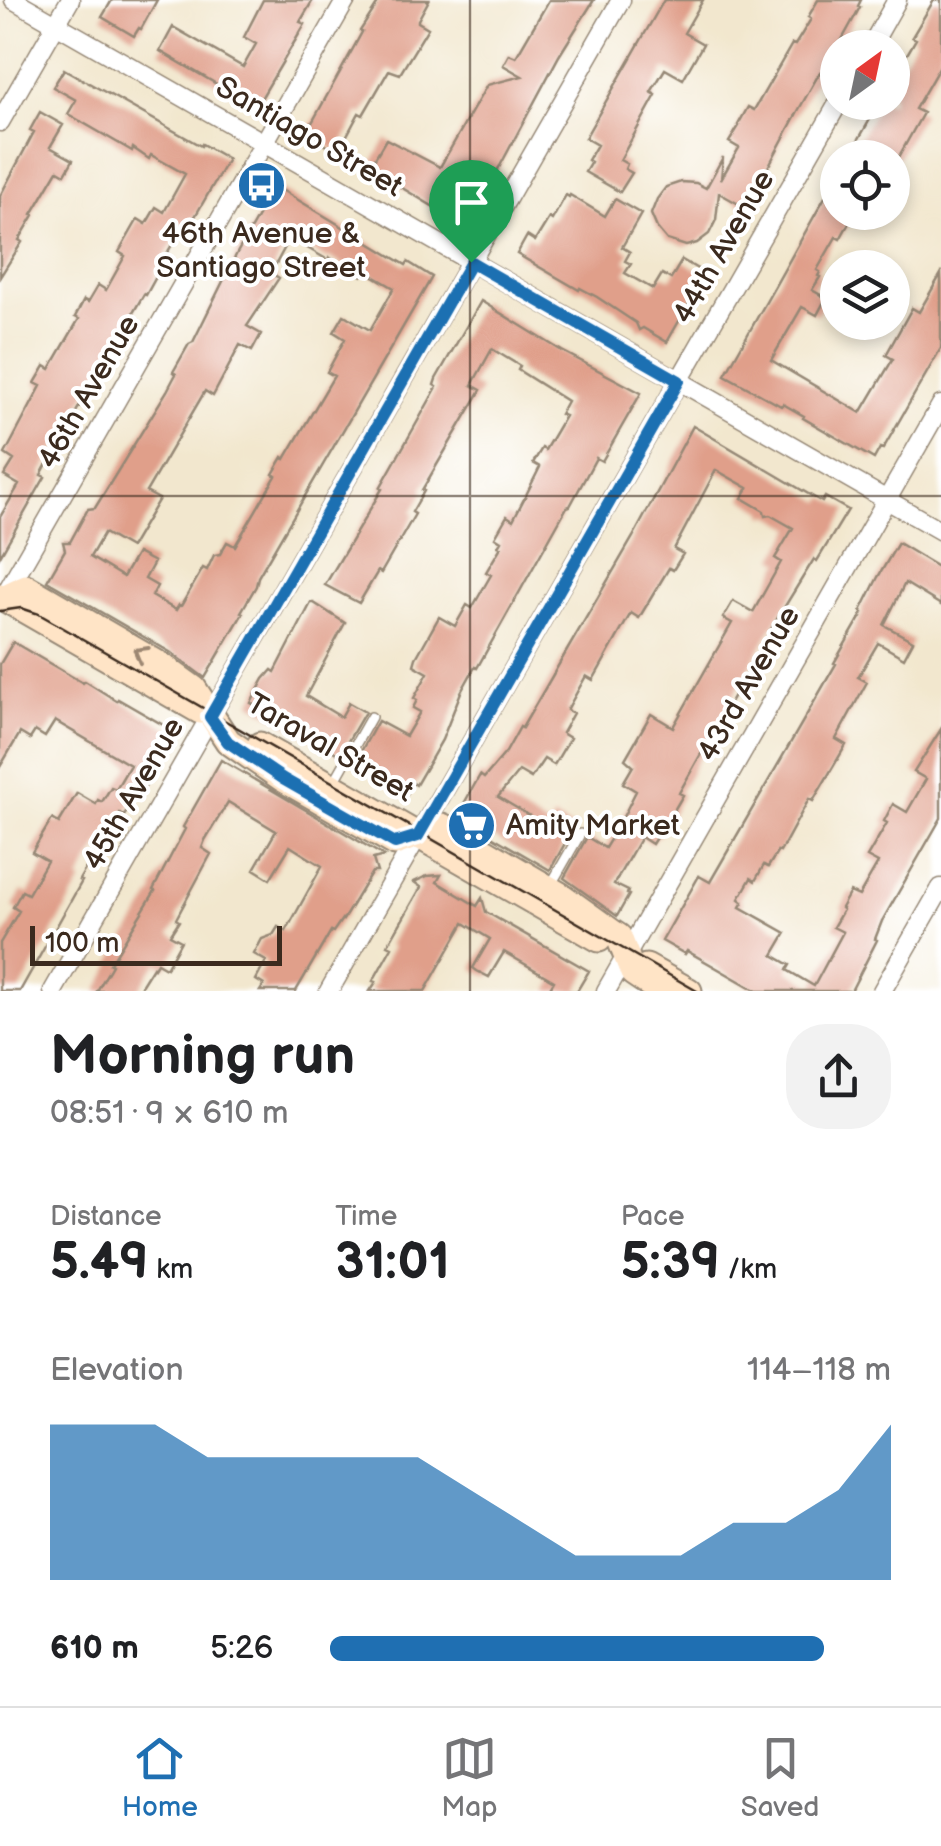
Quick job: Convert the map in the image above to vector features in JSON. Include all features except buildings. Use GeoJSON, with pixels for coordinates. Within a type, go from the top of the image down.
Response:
{"type":"FeatureCollection","features":[{"type":"Feature","properties":{"kind":"street","name":"Santiago Street"},"geometry":{"type":"LineString","coordinates":[[14,0],[941,531]]}},
{"type":"Feature","properties":{"kind":"street"},"geometry":{"type":"LineString","coordinates":[[0,122],[70,0]]}},
{"type":"Feature","properties":{"kind":"street","name":"46th Avenue"},"geometry":{"type":"LineString","coordinates":[[1,599],[346,0]]}},
{"type":"Feature","properties":{"kind":"street","name":"45th Avenue"},"geometry":{"type":"LineString","coordinates":[[53,991],[621,0]]}},
{"type":"Feature","properties":{"kind":"street"},"geometry":{"type":"LineString","coordinates":[[880,30],[897,0]]}},
{"type":"Feature","properties":{"kind":"street","name":"44th Avenue"},"geometry":{"type":"LineString","coordinates":[[330,991],[828,120]]}},
{"type":"Feature","properties":{"kind":"street","name":"43rd Avenue"},"geometry":{"type":"LineString","coordinates":[[606,991],[941,405]]}},
{"type":"Feature","properties":{"kind":"street","name":"Taraval Street"},"geometry":{"type":"LineString","coordinates":[[1,599],[688,991]]}},
{"type":"Feature","properties":{"kind":"street","name":"Taraval Street"},"geometry":{"type":"LineString","coordinates":[[210,717],[228,742],[283,779],[395,843],[442,826],[549,888],[619,937],[633,973],[660,991]]}},
{"type":"Feature","properties":{"kind":"street"},"geometry":{"type":"LineString","coordinates":[[882,991],[941,888]]}},
{"type":"Feature","properties":{"kind":"lane"},"geometry":{"type":"LineString","coordinates":[[332,787],[371,716]]}},
{"type":"Feature","properties":{"kind":"lane"},"geometry":{"type":"LineString","coordinates":[[549,888],[580,834]]}},
{"type":"Feature","properties":{"kind":"tram line"},"geometry":{"type":"LineString","coordinates":[[0,611],[21,608],[39,614],[697,991]]}},
{"type":"Feature","properties":{"kind":"place","name":"46th Avenue & Santiago Street"},"geometry":{"type":"Point","coordinates":[261,185]}},
{"type":"Feature","properties":{"kind":"place","name":"Amity Market"},"geometry":{"type":"Point","coordinates":[471,826]}},
{"type":"Feature","properties":{"kind":"route"},"geometry":{"type":"LineString","coordinates":[[471,262],[679,381],[418,836],[395,843],[283,779],[228,742],[210,717],[471,262]]}}]}
